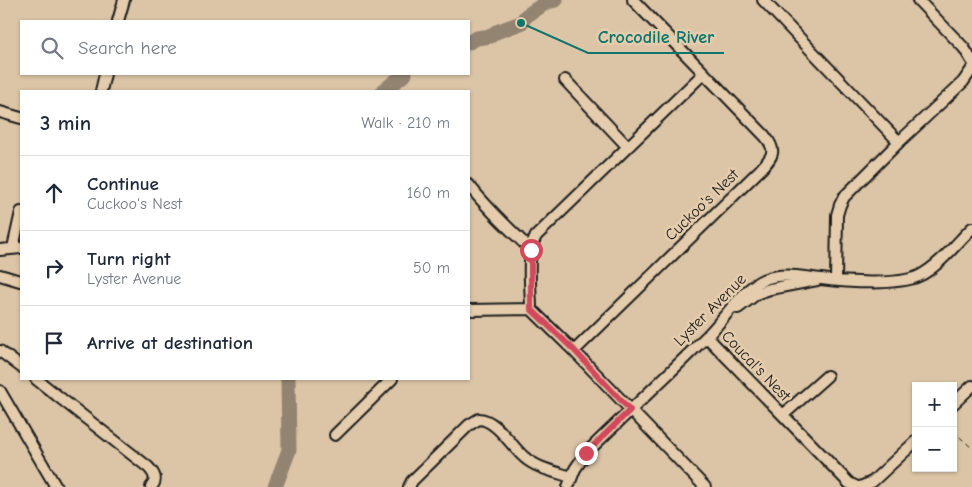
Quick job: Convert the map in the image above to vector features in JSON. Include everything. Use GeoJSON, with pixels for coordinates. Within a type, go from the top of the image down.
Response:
{"type":"FeatureCollection","features":[{"type":"Feature","properties":{"kind":"street"},"geometry":{"type":"LineString","coordinates":[[118,20],[124,0]]}},
{"type":"Feature","properties":{"kind":"street","name":"Cuckoo's Nest"},"geometry":{"type":"LineString","coordinates":[[574,350],[761,169],[772,154],[772,148],[765,136],[633,0]]}},
{"type":"Feature","properties":{"kind":"street"},"geometry":{"type":"LineString","coordinates":[[763,0],[899,142]]}},
{"type":"Feature","properties":{"kind":"street"},"geometry":{"type":"LineString","coordinates":[[918,0],[964,48],[972,61]]}},
{"type":"Feature","properties":{"kind":"street"},"geometry":{"type":"LineString","coordinates":[[836,281],[836,232],[840,205],[844,197],[963,82],[972,69]]}},
{"type":"Feature","properties":{"kind":"street"},"geometry":{"type":"LineString","coordinates":[[531,309],[531,250],[536,236],[703,74]]}},
{"type":"Feature","properties":{"kind":"street"},"geometry":{"type":"LineString","coordinates":[[101,90],[105,75]]}},
{"type":"Feature","properties":{"kind":"street"},"geometry":{"type":"LineString","coordinates":[[564,80],[627,146]]}},
{"type":"Feature","properties":{"kind":"street"},"geometry":{"type":"LineString","coordinates":[[0,112],[20,118]]}},
{"type":"Feature","properties":{"kind":"street"},"geometry":{"type":"LineString","coordinates":[[470,186],[480,201],[531,250]]}},
{"type":"Feature","properties":{"kind":"street"},"geometry":{"type":"LineString","coordinates":[[470,201],[480,201]]}},
{"type":"Feature","properties":{"kind":"street"},"geometry":{"type":"LineString","coordinates":[[0,250],[17,248],[20,221]]}},
{"type":"Feature","properties":{"kind":"street","name":"Lyster Avenue"},"geometry":{"type":"LineString","coordinates":[[570,482],[575,469],[586,453],[707,337],[756,283],[764,279],[790,275],[836,281],[898,281],[918,276],[935,264],[972,228]]}},
{"type":"Feature","properties":{"kind":"street"},"geometry":{"type":"LineString","coordinates":[[0,275],[20,281]]}},
{"type":"Feature","properties":{"kind":"street"},"geometry":{"type":"LineString","coordinates":[[470,310],[531,309],[574,350],[704,487]]}},
{"type":"Feature","properties":{"kind":"street","name":"Coucal's Nest"},"geometry":{"type":"LineString","coordinates":[[707,337],[849,483],[858,487],[872,482],[912,445]]}},
{"type":"Feature","properties":{"kind":"street"},"geometry":{"type":"LineString","coordinates":[[0,351],[20,366]]}},
{"type":"Feature","properties":{"kind":"street","name":"Coucal's Nest"},"geometry":{"type":"LineString","coordinates":[[784,416],[827,376]]}},
{"type":"Feature","properties":{"kind":"street"},"geometry":{"type":"LineString","coordinates":[[37,380],[148,467],[155,478],[151,487]]}},
{"type":"Feature","properties":{"kind":"street"},"geometry":{"type":"LineString","coordinates":[[335,435],[391,380]]}},
{"type":"Feature","properties":{"kind":"street"},"geometry":{"type":"LineString","coordinates":[[957,400],[972,386]]}},
{"type":"Feature","properties":{"kind":"street"},"geometry":{"type":"LineString","coordinates":[[0,391],[56,487]]}},
{"type":"Feature","properties":{"kind":"street"},"geometry":{"type":"LineString","coordinates":[[409,487],[412,481],[469,425],[479,420],[491,422],[524,458],[570,482]]}},
{"type":"Feature","properties":{"kind":"path"},"geometry":{"type":"LineString","coordinates":[[957,435],[972,448]]}},
{"type":"Feature","properties":{"kind":"waterway"},"geometry":{"type":"LineString","coordinates":[[470,42],[477,38],[491,36],[496,32],[521,23],[526,16],[547,2],[556,0]]}},
{"type":"Feature","properties":{"kind":"waterway"},"geometry":{"type":"LineString","coordinates":[[384,90],[404,75]]}},
{"type":"Feature","properties":{"kind":"waterway"},"geometry":{"type":"LineString","coordinates":[[275,487],[289,450],[288,380]]}},
{"type":"Feature","properties":{"kind":"place","name":"Crocodile River"},"geometry":{"type":"Point","coordinates":[521,23]}},
{"type":"Feature","properties":{"kind":"route"},"geometry":{"type":"LineString","coordinates":[[531,250],[531,309],[574,350],[630,410],[586,453]]}}]}
